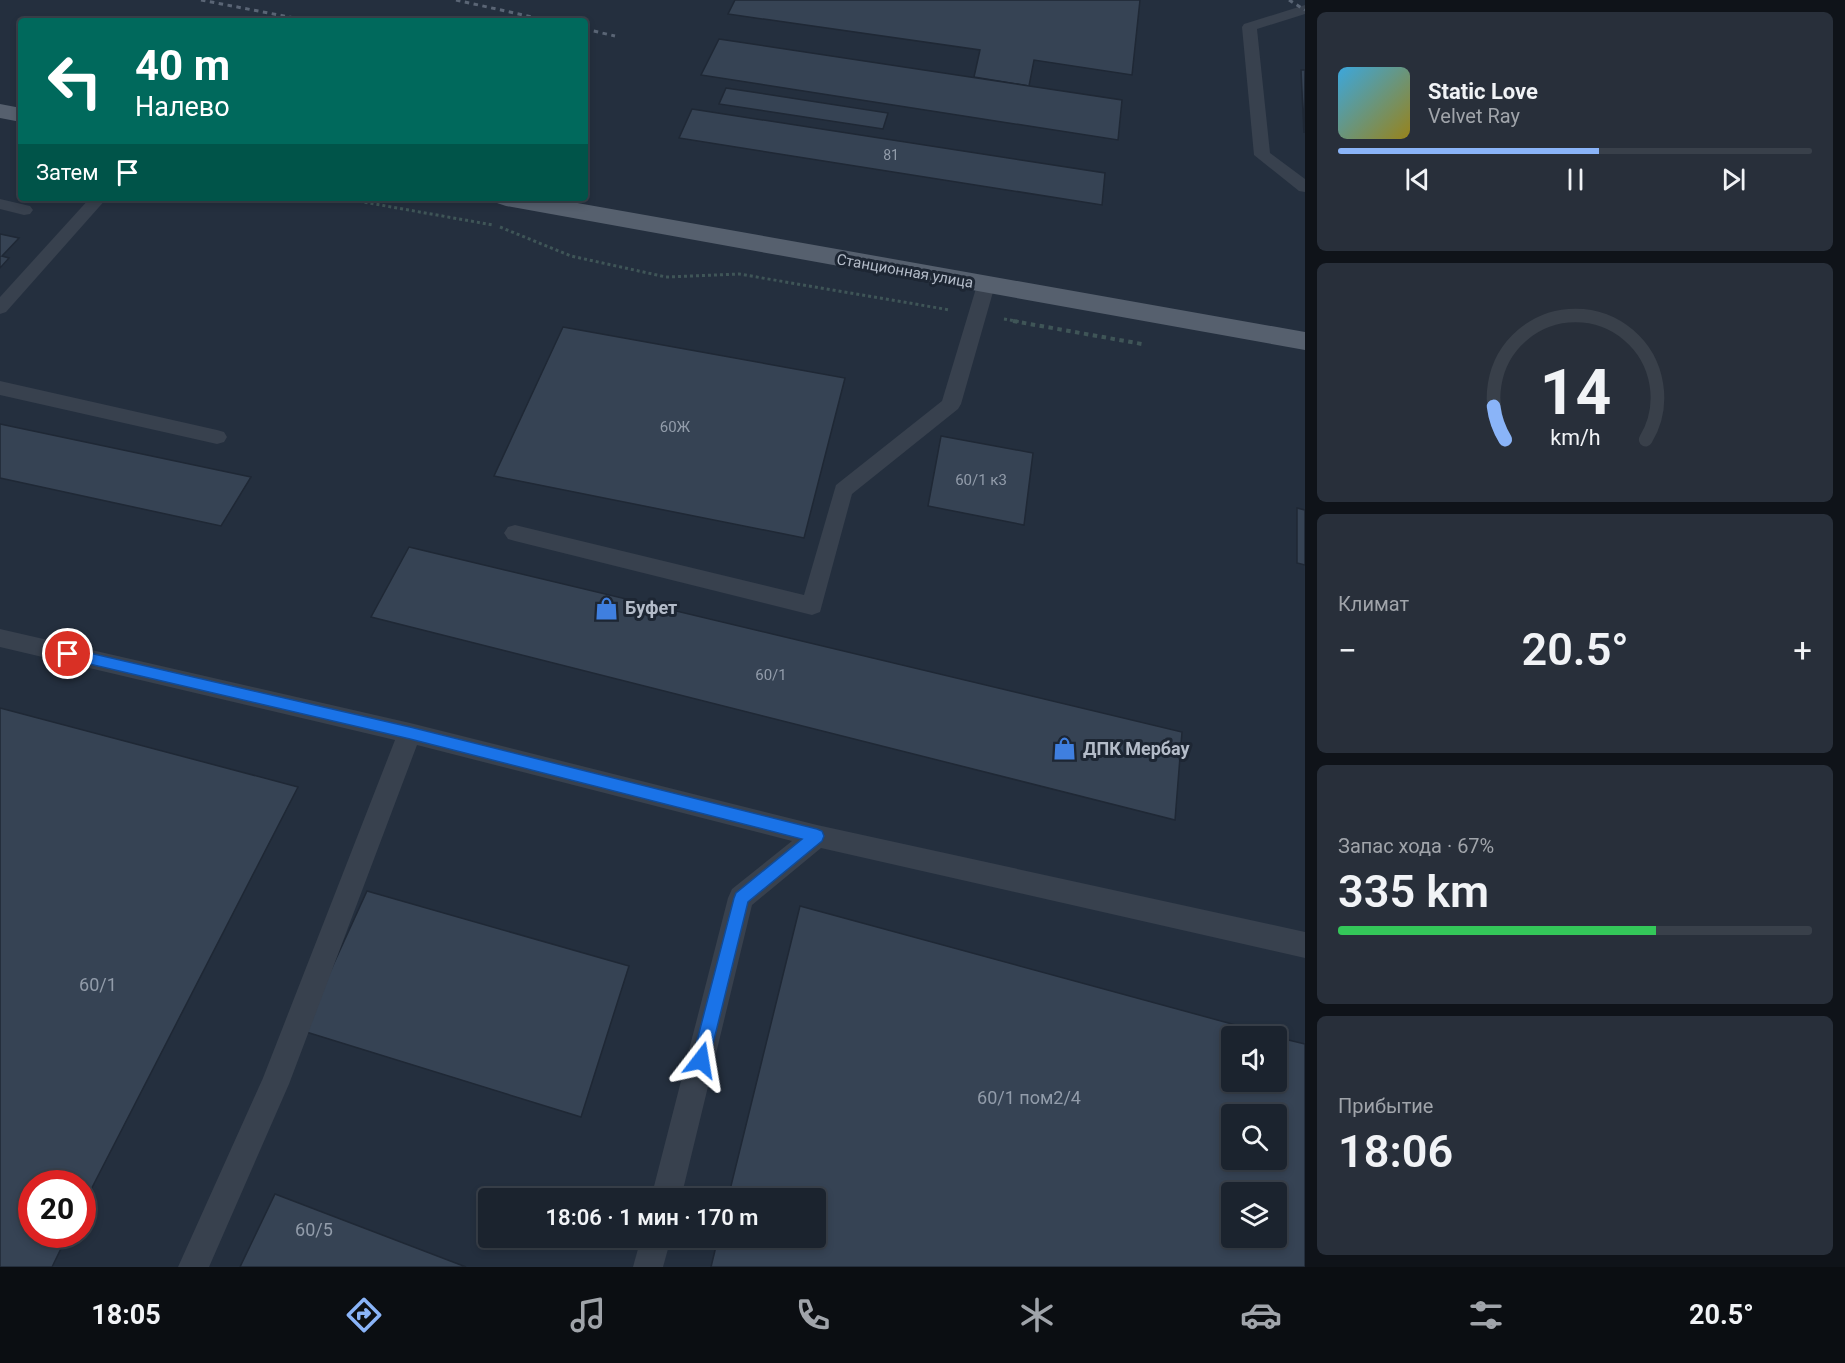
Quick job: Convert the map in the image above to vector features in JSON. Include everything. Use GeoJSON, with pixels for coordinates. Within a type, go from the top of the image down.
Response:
{"type":"FeatureCollection","features":[{"type":"Feature","properties":{"kind":"main road"},"geometry":{"type":"LineString","coordinates":[[0,111],[18,114]]}},
{"type":"Feature","properties":{"kind":"main road","name":"Станционная улица"},"geometry":{"type":"LineString","coordinates":[[523,201],[1305,341]]}},
{"type":"Feature","properties":{"kind":"lane"},"geometry":{"type":"LineString","coordinates":[[1305,9],[1249,27],[1262,155],[1305,187]]}},
{"type":"Feature","properties":{"kind":"lane"},"geometry":{"type":"LineString","coordinates":[[0,308],[96,201]]}},
{"type":"Feature","properties":{"kind":"lane"},"geometry":{"type":"LineString","coordinates":[[0,204],[24,210]]}},
{"type":"Feature","properties":{"kind":"lane"},"geometry":{"type":"LineString","coordinates":[[515,533],[812,606],[843,490],[951,404],[986,285]]}},
{"type":"Feature","properties":{"kind":"lane"},"geometry":{"type":"LineString","coordinates":[[0,388],[217,437]]}},
{"type":"Feature","properties":{"kind":"lane"},"geometry":{"type":"LineString","coordinates":[[0,638],[410,733],[817,836],[1305,945]]}},
{"type":"Feature","properties":{"kind":"lane"},"geometry":{"type":"LineString","coordinates":[[193,1267],[275,1084],[410,733]]}},
{"type":"Feature","properties":{"kind":"lane"},"geometry":{"type":"LineString","coordinates":[[668,1188],[741,898],[817,836]]}},
{"type":"Feature","properties":{"kind":"lane"},"geometry":{"type":"LineString","coordinates":[[648,1267],[653,1248]]}},
{"type":"Feature","properties":{"kind":"path"},"geometry":{"type":"LineString","coordinates":[[358,201],[495,225],[571,256],[666,277],[740,274],[1153,346]]}},
{"type":"Feature","properties":{"kind":"building"},"geometry":{"type":"Polygon","coordinates":[[[735,0],[1140,0],[1132,75],[1034,60],[1029,86],[974,77],[980,50],[728,14],[735,0]]]}},
{"type":"Feature","properties":{"kind":"building"},"geometry":{"type":"Polygon","coordinates":[[[719,39],[1122,100],[1118,140],[701,75],[719,39]]]}},
{"type":"Feature","properties":{"kind":"building"},"geometry":{"type":"Polygon","coordinates":[[[1301,70],[1305,70],[1304,133],[1301,70]]]}},
{"type":"Feature","properties":{"kind":"building"},"geometry":{"type":"Polygon","coordinates":[[[726,88],[888,113],[883,129],[719,104],[726,88]]]}},
{"type":"Feature","properties":{"kind":"building"},"geometry":{"type":"Polygon","coordinates":[[[692,109],[1105,173],[1102,205],[679,138],[692,109]]]}},
{"type":"Feature","properties":{"kind":"building"},"geometry":{"type":"Polygon","coordinates":[[[0,234],[19,238],[2,256],[9,258],[0,268],[0,234]]]}},
{"type":"Feature","properties":{"kind":"building"},"geometry":{"type":"Polygon","coordinates":[[[563,327],[845,378],[804,538],[494,476],[563,327]]]}},
{"type":"Feature","properties":{"kind":"building"},"geometry":{"type":"Polygon","coordinates":[[[0,424],[251,477],[221,526],[0,478],[0,424]]]}},
{"type":"Feature","properties":{"kind":"building"},"geometry":{"type":"Polygon","coordinates":[[[941,436],[1033,453],[1024,525],[928,506],[941,436]]]}},
{"type":"Feature","properties":{"kind":"building"},"geometry":{"type":"Polygon","coordinates":[[[1297,508],[1305,510],[1305,565],[1297,563],[1297,508]]]}},
{"type":"Feature","properties":{"kind":"building"},"geometry":{"type":"Polygon","coordinates":[[[409,547],[1182,732],[1175,820],[371,617],[409,547]]]}},
{"type":"Feature","properties":{"kind":"building"},"geometry":{"type":"Polygon","coordinates":[[[0,708],[298,787],[96,1180],[96,1170],[18,1170],[18,1248],[61,1248],[52,1267],[0,1267],[0,708]]]}},
{"type":"Feature","properties":{"kind":"building"},"geometry":{"type":"Polygon","coordinates":[[[367,891],[629,966],[581,1117],[303,1031],[367,891]]]}},
{"type":"Feature","properties":{"kind":"building"},"geometry":{"type":"Polygon","coordinates":[[[800,906],[1239,1026],[1221,1026],[1221,1092],[1287,1092],[1287,1040],[1305,1044],[1305,1267],[711,1267],[716,1248],[826,1248],[826,1188],[730,1188],[800,906]]]}},
{"type":"Feature","properties":{"kind":"building"},"geometry":{"type":"Polygon","coordinates":[[[275,1194],[466,1267],[240,1267],[275,1194]]]}},
{"type":"Feature","properties":{"kind":"railway"},"geometry":{"type":"LineString","coordinates":[[201,0],[294,18]]}},
{"type":"Feature","properties":{"kind":"railway"},"geometry":{"type":"LineString","coordinates":[[456,0],[537,18]]}},
{"type":"Feature","properties":{"kind":"railway"},"geometry":{"type":"LineString","coordinates":[[1289,0],[1305,10]]}},
{"type":"Feature","properties":{"kind":"railway"},"geometry":{"type":"LineString","coordinates":[[588,30],[615,36]]}},
{"type":"Feature","properties":{"kind":"place","name":"Буфет"},"geometry":{"type":"Point","coordinates":[607,608]}},
{"type":"Feature","properties":{"kind":"place","name":"ДПК Мербау"},"geometry":{"type":"Point","coordinates":[1065,749]}},
{"type":"Feature","properties":{"kind":"route"},"geometry":{"type":"LineString","coordinates":[[68,654],[410,733],[817,836],[741,898],[701,1060]]}}]}
